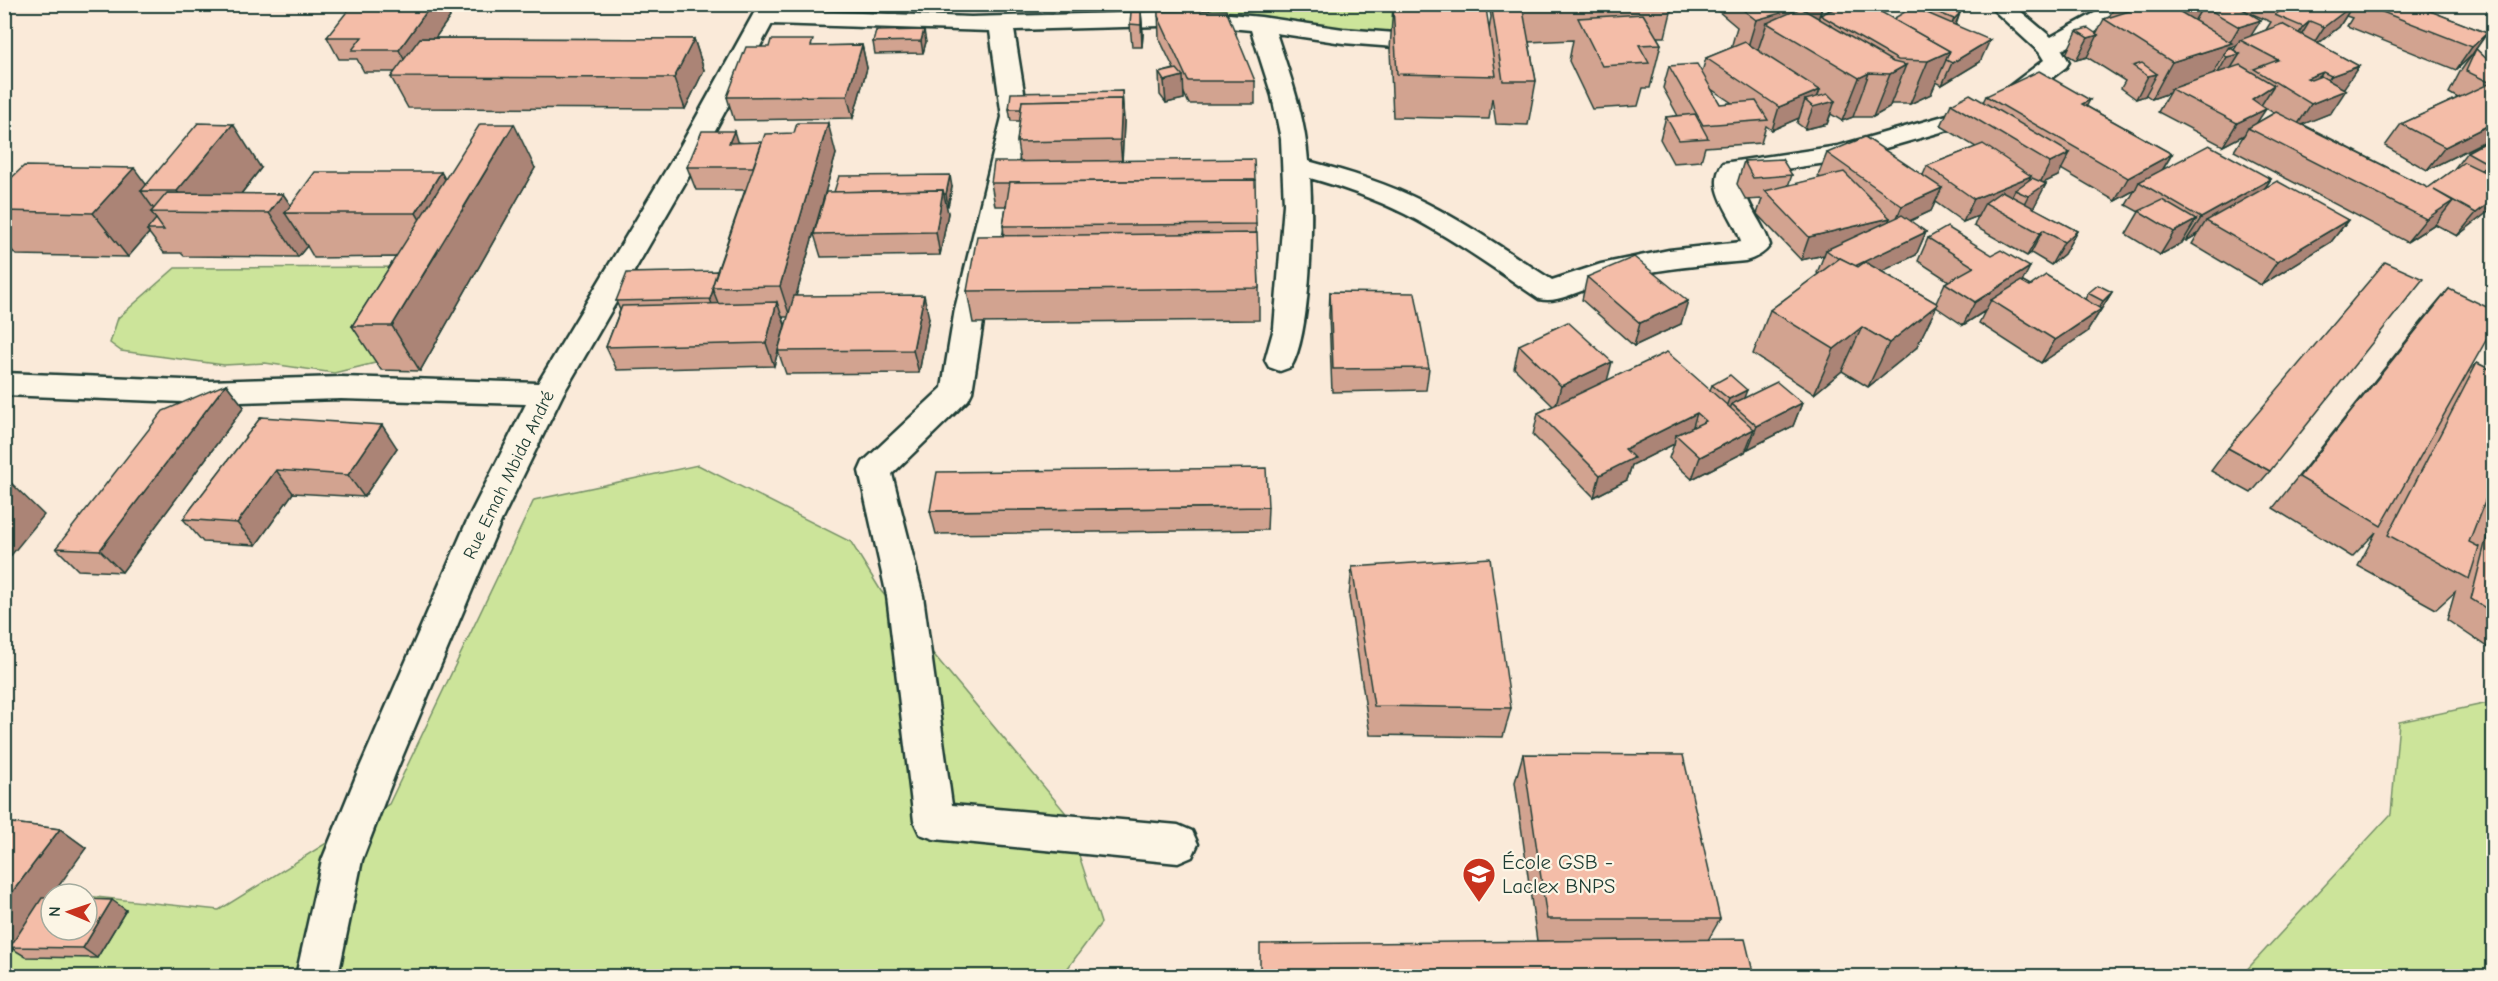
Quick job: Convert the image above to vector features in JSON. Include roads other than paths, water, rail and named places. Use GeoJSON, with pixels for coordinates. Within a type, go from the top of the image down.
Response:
{"type":"FeatureCollection","features":[{"type":"Feature","properties":{"kind":"street"},"geometry":{"type":"LineString","coordinates":[[1174,4],[1197,18]]}},
{"type":"Feature","properties":{"kind":"street"},"geometry":{"type":"LineString","coordinates":[[768,11],[1001,24],[1197,18],[1261,24],[1343,36],[1408,41],[1488,39],[1483,4]]}},
{"type":"Feature","properties":{"kind":"street"},"geometry":{"type":"LineString","coordinates":[[1294,165],[1385,194],[1432,217],[1549,292],[1601,273],[1669,259],[1745,252],[1756,245],[1754,231],[1735,203],[1727,181],[1732,170],[1840,153],[1995,109],[2057,62],[2049,48],[1998,4]]}},
{"type":"Feature","properties":{"kind":"street"},"geometry":{"type":"LineString","coordinates":[[2049,48],[2129,4]]}},
{"type":"Feature","properties":{"kind":"street","name":"Rue Emah Mbida André"},"geometry":{"type":"LineString","coordinates":[[317,976],[342,860],[376,774],[484,521],[547,394],[689,155],[768,11]]}},
{"type":"Feature","properties":{"kind":"street"},"geometry":{"type":"LineString","coordinates":[[1001,24],[1015,117],[970,309],[957,392],[875,471],[904,596],[934,821],[1178,844]]}},
{"type":"Feature","properties":{"kind":"street"},"geometry":{"type":"LineString","coordinates":[[1261,24],[1287,107],[1294,139],[1298,204],[1290,316],[1280,360]]}},
{"type":"Feature","properties":{"kind":"street"},"geometry":{"type":"LineString","coordinates":[[4,384],[209,392],[340,388],[547,394]]}},
{"type":"Feature","properties":{"kind":"place","name":"École GSB - Laclex BNPS"},"geometry":{"type":"Point","coordinates":[1479,903]}}]}
